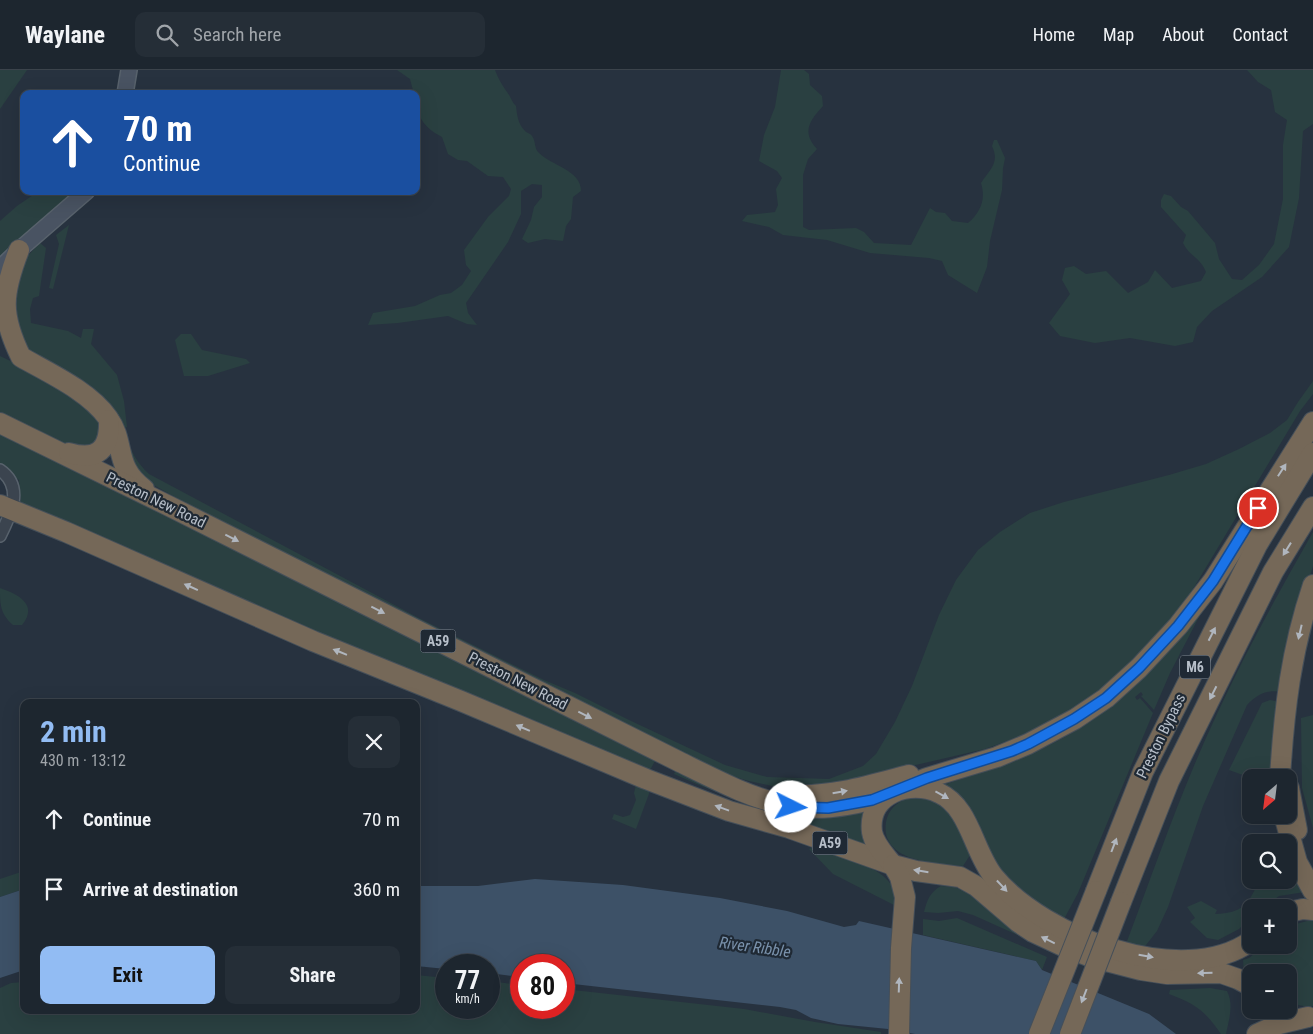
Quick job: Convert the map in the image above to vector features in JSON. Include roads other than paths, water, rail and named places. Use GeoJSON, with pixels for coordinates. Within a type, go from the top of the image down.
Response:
{"type":"FeatureCollection","features":[{"type":"Feature","properties":{"kind":"highway"},"geometry":{"type":"LineString","coordinates":[[19,250],[6,282],[2,304],[4,325],[21,357]]}},
{"type":"Feature","properties":{"kind":"highway"},"geometry":{"type":"LineString","coordinates":[[0,349],[21,357],[89,398],[108,418],[116,432],[121,459],[126,470],[141,486],[169,506]]}},
{"type":"Feature","properties":{"kind":"highway"},"geometry":{"type":"LineString","coordinates":[[56,450],[76,455],[87,456],[96,454],[107,442],[109,432],[108,418]]}},
{"type":"Feature","properties":{"kind":"highway"},"geometry":{"type":"LineString","coordinates":[[898,1034],[901,948],[905,907],[904,891],[900,877],[893,864],[878,845],[872,830],[875,814],[881,801],[891,793],[927,778],[997,757],[1028,744],[1074,719],[1106,698],[1146,661],[1178,626],[1213,581],[1313,422]]}},
{"type":"Feature","properties":{"kind":"highway","name":"Preston New Road"},"geometry":{"type":"LineString","coordinates":[[0,423],[755,798],[791,807],[810,809],[842,807],[891,793]]}},
{"type":"Feature","properties":{"kind":"highway","name":"Preston Bypass"},"geometry":{"type":"LineString","coordinates":[[1039,1034],[1143,772],[1257,545],[1313,453]]}},
{"type":"Feature","properties":{"kind":"highway","name":"Preston Bypass"},"geometry":{"type":"LineString","coordinates":[[1070,1034],[1168,781],[1273,572],[1313,507]]}},
{"type":"Feature","properties":{"kind":"highway","name":"A59"},"geometry":{"type":"LineString","coordinates":[[6,508],[66,532],[313,641],[646,779],[729,811],[789,828],[893,864]]}},
{"type":"Feature","properties":{"kind":"highway"},"geometry":{"type":"LineString","coordinates":[[1281,769],[1289,679],[1305,608],[1313,585]]}},
{"type":"Feature","properties":{"kind":"highway"},"geometry":{"type":"LineString","coordinates":[[1282,747],[1286,769]]}},
{"type":"Feature","properties":{"kind":"highway"},"geometry":{"type":"LineString","coordinates":[[722,783],[778,793],[816,795],[841,792],[948,764],[997,757]]}},
{"type":"Feature","properties":{"kind":"highway"},"geometry":{"type":"LineString","coordinates":[[891,793],[906,788],[924,788],[947,797],[962,813],[984,862],[1003,887],[1025,907],[1084,940],[1121,951],[1178,960],[1221,956],[1242,947]]}},
{"type":"Feature","properties":{"kind":"highway"},"geometry":{"type":"LineString","coordinates":[[1286,824],[1297,862],[1313,891]]}},
{"type":"Feature","properties":{"kind":"highway"},"geometry":{"type":"LineString","coordinates":[[1296,824],[1298,835],[1313,866]]}},
{"type":"Feature","properties":{"kind":"highway"},"geometry":{"type":"LineString","coordinates":[[893,864],[916,871],[952,875],[967,880],[1033,932],[1091,957],[1159,973],[1221,974],[1242,980]]}},
{"type":"Feature","properties":{"kind":"highway"},"geometry":{"type":"LineString","coordinates":[[1297,910],[1313,910]]}},
{"type":"Feature","properties":{"kind":"highway"},"geometry":{"type":"LineString","coordinates":[[1297,1013],[1311,1017]]}},
{"type":"Feature","properties":{"kind":"highway"},"geometry":{"type":"LineString","coordinates":[[1257,1034],[1279,1024],[1311,1017]]}},
{"type":"Feature","properties":{"kind":"street"},"geometry":{"type":"LineString","coordinates":[[125,90],[129,70]]}},
{"type":"Feature","properties":{"kind":"street"},"geometry":{"type":"LineString","coordinates":[[0,268],[82,195]]}},
{"type":"Feature","properties":{"kind":"street"},"geometry":{"type":"LineString","coordinates":[[0,470],[9,478],[14,499],[6,508],[0,536]]}},
{"type":"Feature","properties":{"kind":"water","name":"River Ribble"},"geometry":{"type":"Polygon","coordinates":[[[535,879],[623,885],[720,898],[787,911],[844,927],[856,925],[859,921],[1036,961],[1042,970],[1149,1014],[1176,1034],[915,1034],[838,1024],[811,1018],[796,1010],[780,1007],[575,984],[575,954],[510,954],[510,976],[500,974],[500,954],[435,954],[435,968],[420,966],[420,886],[478,886],[535,879]]]}},
{"type":"Feature","properties":{"kind":"water"},"geometry":{"type":"Polygon","coordinates":[[[20,890],[20,971],[0,978],[0,897],[20,890]]]}}]}
